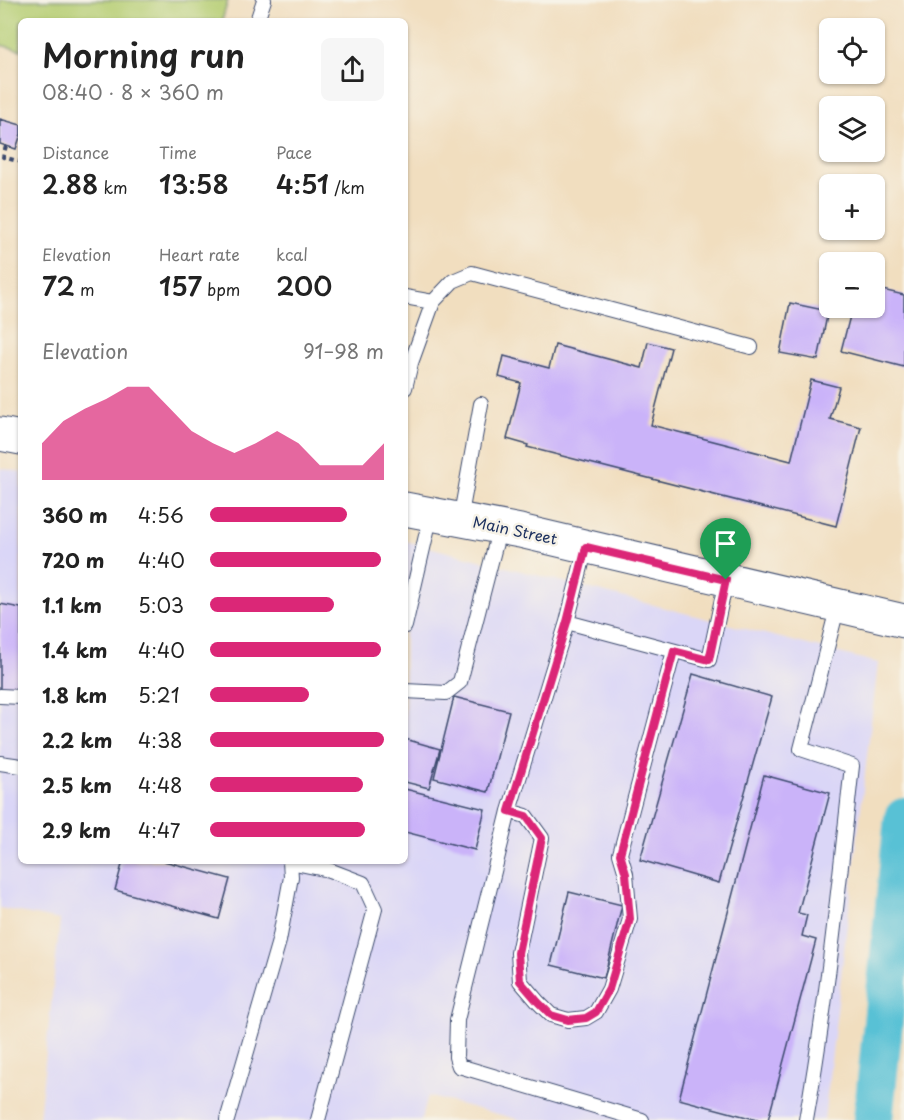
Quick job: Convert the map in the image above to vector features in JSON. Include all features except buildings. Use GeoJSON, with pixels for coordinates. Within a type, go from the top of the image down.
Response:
{"type":"FeatureCollection","features":[{"type":"Feature","properties":{"kind":"main road"},"geometry":{"type":"LineString","coordinates":[[0,434],[18,437]]}},
{"type":"Feature","properties":{"kind":"main road","name":"Main Street"},"geometry":{"type":"LineString","coordinates":[[432,514],[500,527],[904,621]]}},
{"type":"Feature","properties":{"kind":"lane"},"geometry":{"type":"LineString","coordinates":[[258,18],[264,0]]}},
{"type":"Feature","properties":{"kind":"lane"},"geometry":{"type":"LineString","coordinates":[[408,376],[433,303],[453,281],[472,273],[751,348]]}},
{"type":"Feature","properties":{"kind":"lane"},"geometry":{"type":"LineString","coordinates":[[408,298],[433,303]]}},
{"type":"Feature","properties":{"kind":"lane"},"geometry":{"type":"LineString","coordinates":[[408,614],[432,514],[481,404]]}},
{"type":"Feature","properties":{"kind":"lane"},"geometry":{"type":"LineString","coordinates":[[408,691],[446,693],[460,682],[500,527]]}},
{"type":"Feature","properties":{"kind":"lane"},"geometry":{"type":"LineString","coordinates":[[586,547],[567,622],[509,811],[457,1020],[456,1057],[459,1066],[642,1120]]}},
{"type":"Feature","properties":{"kind":"lane"},"geometry":{"type":"LineString","coordinates":[[567,622],[709,660],[726,580]]}},
{"type":"Feature","properties":{"kind":"lane"},"geometry":{"type":"LineString","coordinates":[[806,1120],[839,889],[852,766],[801,749],[852,608]]}},
{"type":"Feature","properties":{"kind":"lane"},"geometry":{"type":"LineString","coordinates":[[509,811],[526,816],[542,838],[518,953],[520,981],[551,1015],[568,1020],[586,1018],[596,1012],[609,989],[630,919],[626,874],[620,854],[674,651]]}},
{"type":"Feature","properties":{"kind":"lane"},"geometry":{"type":"LineString","coordinates":[[0,696],[18,697]]}},
{"type":"Feature","properties":{"kind":"lane"},"geometry":{"type":"LineString","coordinates":[[0,762],[18,765]]}},
{"type":"Feature","properties":{"kind":"lane"},"geometry":{"type":"LineString","coordinates":[[227,1120],[279,941],[291,877],[290,864]]}},
{"type":"Feature","properties":{"kind":"lane"},"geometry":{"type":"LineString","coordinates":[[303,864],[329,870],[363,883],[375,909],[318,1120]]}},
{"type":"Feature","properties":{"kind":"path"},"geometry":{"type":"LineString","coordinates":[[6,146],[3,157],[18,161]]}},
{"type":"Feature","properties":{"kind":"shaded area"},"geometry":{"type":"Polygon","coordinates":[[[0,468],[18,471],[18,864],[408,864],[408,542],[878,663],[824,1120],[521,1120],[428,1096],[421,1120],[39,1120],[60,920],[0,908],[0,468]]]}},
{"type":"Feature","properties":{"kind":"green space"},"geometry":{"type":"Polygon","coordinates":[[[0,0],[228,0],[223,18],[18,18],[18,49],[0,45],[0,0]]]}},
{"type":"Feature","properties":{"kind":"waterway"},"geometry":{"type":"LineString","coordinates":[[873,1120],[904,818]]}},
{"type":"Feature","properties":{"kind":"route"},"geometry":{"type":"LineString","coordinates":[[586,547],[726,580],[709,660],[674,651],[620,854],[626,874],[630,919],[609,989],[596,1012],[586,1018],[568,1020],[551,1015],[520,981],[518,953],[542,838],[526,816],[509,811],[567,622],[586,547]]}}]}
